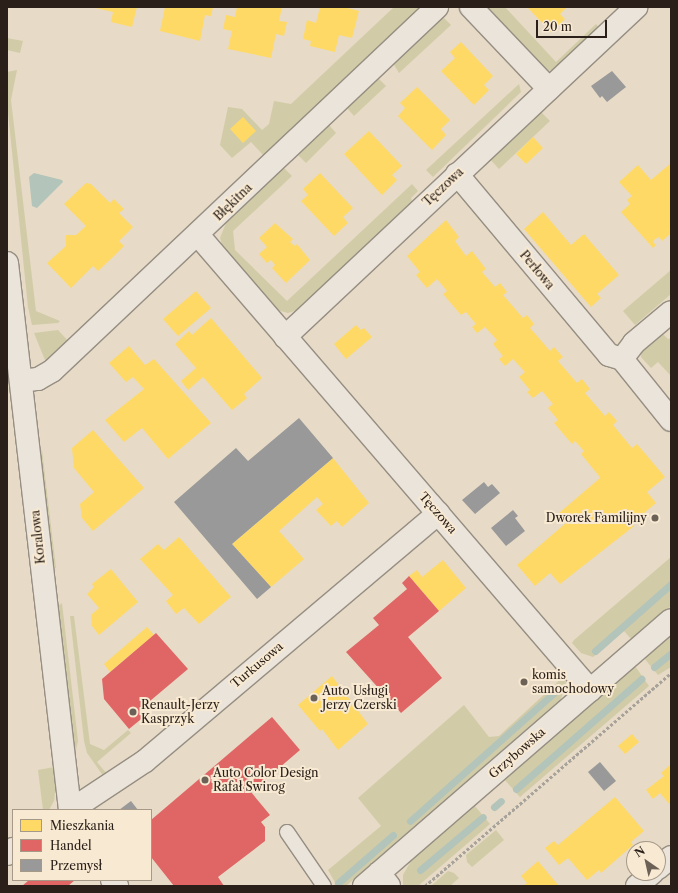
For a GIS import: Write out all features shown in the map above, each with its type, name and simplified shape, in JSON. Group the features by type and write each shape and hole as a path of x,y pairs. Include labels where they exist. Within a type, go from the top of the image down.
{"street":[{"name":"Błękitna","path":"21,381 38,379 52,371 198,235 437,7"},
{"path":"471,7 549,88"},
{"name":"Tęczowa","path":"285,337 636,7"},
{"name":"Perłowa","path":"457,174 609,355 622,359 671,420"},
{"name":"Tęczowa","path":"198,235 590,690"},
{"name":"Koralowa","path":"7,263 71,809"},
{"path":"622,359 634,343 671,312"},
{"name":"Turkusowa","path":"73,809 145,761 438,513"},
{"name":"Grzybowska","path":"377,882 590,690 671,620"}],"lane":[{"path":"287,832 324,886"}],"path":[{"path":"425,886 671,673"}],"shaded area":[{"path":"394,7 418,7 414,15 265,157 251,142 232,158 220,145 228,107 242,109 262,130 269,124 274,101 291,104"},
{"path":"483,7 505,7 556,62 596,24 600,29 554,70 545,71"},
{"path":"442,16 451,25 399,73 393,63"},
{"path":"7,38 23,41 20,53 7,50"},
{"path":"17,70 11,100 36,311 60,321 58,323 32,325 28,307 7,103 7,72"},
{"path":"378,78 386,86 354,116 347,108"},
{"path":"519,84 521,92 433,177 426,170"},
{"path":"539,110 550,121 499,169 489,158"},
{"path":"329,125 336,133 306,163 298,155"},
{"path":"284,168 292,176 233,231 235,250 287,301 412,184 418,191 411,198 413,204 300,309 288,313 277,310 224,250 220,238 226,223"},
{"path":"34,173 62,180 63,182 37,208 32,206 29,177"},
{"path":"671,270 671,294 635,325 623,311"},
{"path":"58,330 70,343 50,359 45,360 34,333"},
{"path":"662,333 668,339 671,338 671,376 658,362 651,368 641,357 641,351"},
{"path":"42,450 56,568 52,567 38,454"},
{"path":"671,557 671,606 632,640 624,631 593,657 581,653 572,643 574,640"},
{"path":"62,603 78,741 76,750 73,752 56,608"},
{"path":"70,616 74,616 90,744 104,750 128,730 131,733 97,762 107,774 104,777 87,753 84,741"},
{"path":"671,635 671,667 658,675 644,658"},
{"path":"555,665 564,676 566,683 560,702 346,886 337,886 328,870 381,826 358,798 464,705 489,737 499,736 562,678 554,667"},
{"path":"635,666 649,686 520,797 504,779"},
{"path":"54,767 56,784 54,801 50,809 43,809 38,770"},
{"path":"474,805 490,824 418,886 403,886 403,875 412,859"},
{"path":"496,830 504,840 472,867 467,862 466,855"},
{"path":"448,871 454,873 459,878 450,886 431,886"}],"building: Mieszkania":[{"path":"91,7 137,7 132,27 111,22 113,12"},
{"path":"165,7 213,7 211,16 205,15 200,41 160,31"},
{"path":"237,7 282,7 279,21 287,22 284,36 276,34 271,58 228,49 232,31 223,29 226,15 235,17"},
{"path":"320,7 344,7 359,11 352,38 339,35 335,52 310,46 311,41 303,39 307,20 316,23"},
{"path":"527,7 567,7 560,14 565,19 551,32"},
{"path":"461,42 493,76 484,85 489,90 474,105 441,71 455,58 450,52"},
{"path":"417,87 450,120 441,129 446,135 432,150 398,116 405,108 400,103"},
{"path":"243,117 256,131 243,143 230,129"},
{"path":"369,131 402,166 392,175 397,180 382,195 344,154"},
{"path":"533,137 543,148 526,164 516,154"},
{"path":"671,163 671,227 669,229 671,233 662,241 659,237 655,239 653,242 656,245 653,248 621,212 630,204 627,200 632,196 619,182 638,165 651,180"},
{"path":"320,173 353,208 343,217 348,223 334,236 301,201 308,195 303,189"},
{"path":"86,183 91,184 110,203 114,199 124,209 119,213 133,227 119,241 124,246 113,257 98,271 93,266 71,288 47,263 66,246 66,235 76,235 86,226 64,204"},
{"path":"543,212 571,245 584,234 619,275 597,294 601,298 591,307 524,229"},
{"path":"446,220 459,237 455,241 466,256 472,251 486,269 482,272 495,287 500,283 507,292 503,295 523,318 527,315 534,324 530,328 550,351 554,347 563,357 558,361 577,383 582,379 590,389 585,393 605,416 609,412 617,421 613,425 632,448 637,444 665,477 647,492 656,503 632,523 634,526 560,584 550,573 535,586 517,565 566,523 558,514 600,478 581,454 584,451 575,441 572,444 554,423 558,420 548,408 553,404 542,391 533,398 527,392 530,390 519,377 525,372 513,359 505,366 499,359 503,356 493,344 497,340 485,327 477,333 472,327 476,324 466,312 461,315 443,294 447,291 437,279 427,288 416,275 420,272 407,256"},
{"path":"275,223 293,239 290,242 295,246 297,244 310,260 286,283 272,268 275,265 271,260 267,263 259,254 267,247 259,238"},
{"path":"196,291 211,308 178,336 163,319"},
{"path":"211,318 262,378 244,394 247,398 232,410 203,377 188,390 181,381 196,368 175,344 189,331 192,335"},
{"path":"356,325 361,330 364,328 372,337 346,359 334,344"},
{"path":"129,346 145,365 154,359 211,423 168,459 142,428 124,442 105,420 144,389 133,377 126,382 109,363"},
{"path":"93,430 144,488 93,531 82,518 80,504 94,492 74,468 72,448"},
{"path":"333,458 369,503 342,527 337,521 331,526 316,510 323,504 317,497 279,531 304,559 271,587 232,544"},
{"path":"179,537 231,597 199,624 184,608 176,614 166,601 173,595 140,559 158,544 164,550"},
{"path":"443,560 466,588 439,611 409,576 417,570 422,577"},
{"path":"111,569 138,602 99,635 92,626 91,615 99,608 87,594 94,587 92,584"},
{"path":"147,627 154,635 110,672 104,664"},
{"path":"332,676 368,724 338,750 322,729 320,731 298,705"},
{"path":"632,734 639,742 625,754 618,746"},
{"path":"671,764 671,806 660,793 653,799 646,790 664,776 661,773"},
{"path":"615,797 644,831 632,841 626,841 626,851 601,873 599,870 587,880 568,858 559,865 545,848 554,841 558,845"},
{"path":"538,861 559,886 523,886 527,883 521,876"}],"building: Handel":[{"path":"409,576 439,611 408,637 442,678 401,713 346,652 379,625 373,618 407,589 402,583"},
{"path":"156,633 188,669 150,701 151,711 129,729 104,699 102,679"},
{"path":"272,717 300,750 251,792 270,815 261,822 265,827 265,841 218,877 224,886 174,886 152,858 152,819"},
{"path":"28,881 74,881 68,886 22,886"}],"building: Przemysł":[{"path":"612,71 626,87 607,102 602,96 600,98 591,86"},
{"path":"299,418 333,458 232,544 271,587 257,599 174,502 236,448 248,461"},
{"path":"484,482 488,487 492,484 500,493 475,514 462,500"},
{"path":"513,510 518,516 515,518 525,531 506,546 491,528"},
{"path":"600,762 616,781 604,791 588,772"},
{"path":"131,801 137,809 120,809"}],"waterway":[{"path":"595,651 671,584"},
{"path":"654,667 671,653"},
{"path":"516,789 641,679"},
{"path":"410,821 556,691"},
{"path":"494,807 501,801"},
{"path":"420,870 483,817"},
{"path":"338,883 393,835"}],"place":[{"name":"Dworek Familijny","path":"655,518"},
{"name":"komis samochodowy","path":"524,682"},
{"name":"Auto Usługi Jerzy Czerski","path":"314,698"},
{"name":"Renault-Jerzy Kasprzyk","path":"133,712"},
{"name":"Auto Color Design Rafał Swirog","path":"205,780"}]}
